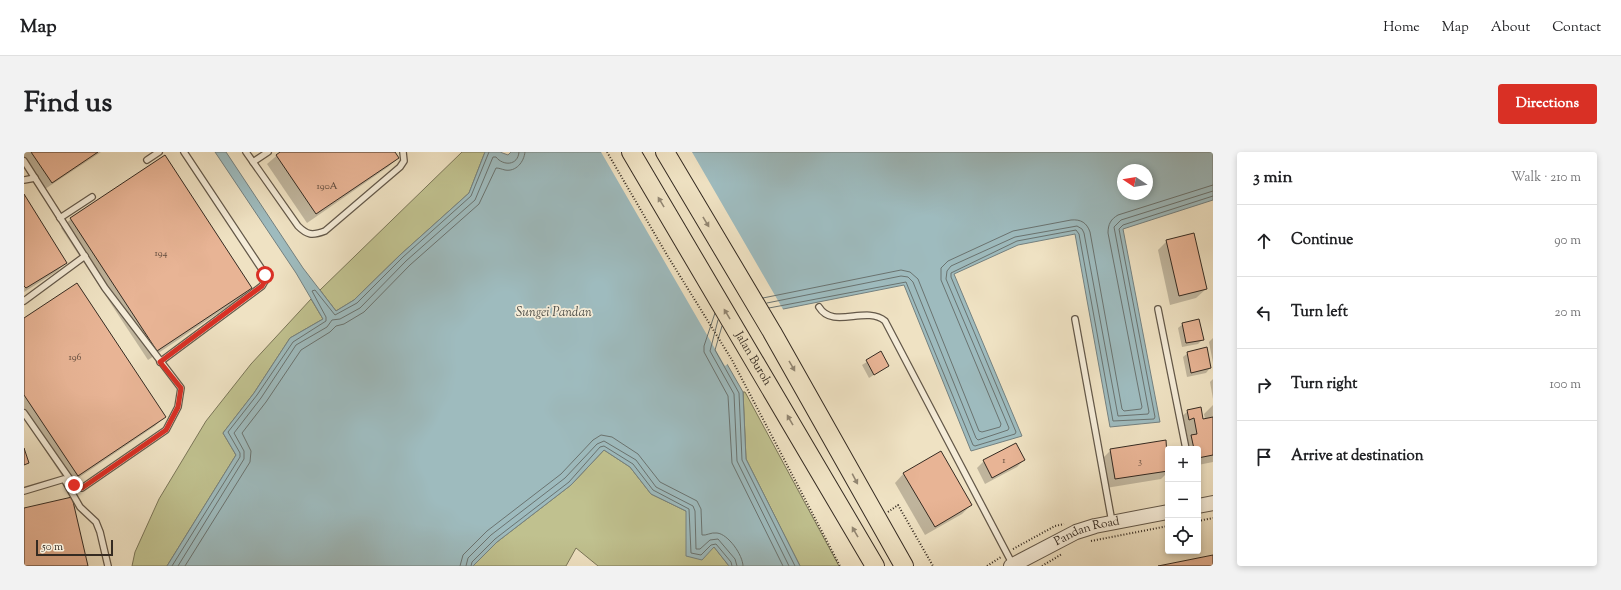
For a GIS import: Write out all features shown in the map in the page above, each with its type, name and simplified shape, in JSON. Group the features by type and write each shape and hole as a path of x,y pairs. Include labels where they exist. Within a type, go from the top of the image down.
{"highway":[{"name":"Jalan Buroh","path":"631,152 875,566"},
{"path":"665,152 772,332 837,445 877,520 903,563"}],"street":[{"path":"1201,505 1213,503"},
{"name":"Pandan Road","path":"1012,565 1076,532 1165,513"}],"lane":[{"path":"146,160 159,152"},
{"path":"160,362 262,286 265,281 263,271 184,152"},
{"path":"246,152 298,226 305,233 311,235 324,231 400,167 404,161 403,152"},
{"path":"253,162 268,152"},
{"path":"24,161 105,288 181,388 178,407 166,430 82,488 74,485 24,413"},
{"path":"24,180 35,178"},
{"path":"60,218 92,197"},
{"path":"24,301 85,256"},
{"path":"819,307 823,312 832,317 875,315 884,321 1012,565"},
{"path":"1158,309 1185,446"},
{"path":"1075,319 1112,523"},
{"path":"24,491 64,479 80,507 96,522 100,532 108,566"}],"path":[{"path":"607,152 667,255 732,360 840,566"},
{"path":"877,520 898,505 933,566"},
{"path":"1201,520 1213,518"},
{"path":"1088,542 1165,527"},
{"path":"1042,566 1068,550"}],"green space":[{"path":"462,152 485,152 469,193 400,255 354,300 336,311 320,290"},
{"path":"311,299 323,319 290,338 254,393 223,433 236,455 167,566 132,566 135,552 159,499 206,421 251,364"},
{"path":"743,392 745,392 839,566 800,566 746,459"},
{"path":"604,450 630,467 651,494 686,511 729,566 598,566 576,548 566,566 473,566 497,542 571,485"}],"water":[{"name":"Sungei Pandan","path":"215,152 226,152 303,268 336,311 354,300 400,255 469,193 485,152 500,152 508,155 511,152 1213,152 1213,200 1123,229 1160,422 1110,427 1075,234 1018,245 954,274 1022,436 971,451 904,285 728,320 719,350 743,392 746,459 800,566 729,566 714,547 702,560 686,556 686,511 651,494 630,467 604,450 571,485 497,542 473,566 167,566 236,455 223,433 254,393 290,338 323,319 296,273"}],"pier":[{"path":"601,152 692,152 784,311 729,322 721,349 729,363 725,366"}],"building":[{"path":"31,152 98,152 52,183"},
{"path":"280,152 395,152 399,158 316,214 276,155"},
{"path":"165,155 252,288 157,351 70,218"},
{"path":"24,194 67,263 26,288 24,286"},
{"path":"1194,233 1207,289 1179,296 1166,240"},
{"path":"77,283 166,417 78,476 24,395 24,318"},
{"path":"1199,319 1204,340 1186,343 1182,323"},
{"path":"1207,347 1211,368 1191,373 1187,352"},
{"path":"881,351 889,366 874,375 866,360"},
{"path":"1201,407 1203,419 1213,417 1213,455 1201,457 1201,446 1193,446 1191,435 1197,434 1194,418 1189,420 1187,410"},
{"path":"1166,440 1165,471 1115,479 1110,449"},
{"path":"1016,443 1025,460 992,478 983,460"},
{"path":"24,448 29,463 24,465"},
{"path":"941,451 972,505 935,527 903,473"},
{"path":"72,497 88,566 24,566 24,508"},
{"path":"1213,555 1213,566 1158,566"}],"route":[{"path":"74,485 82,488 166,430 178,407 181,388 160,362 262,286 265,281 265,275"}]}
